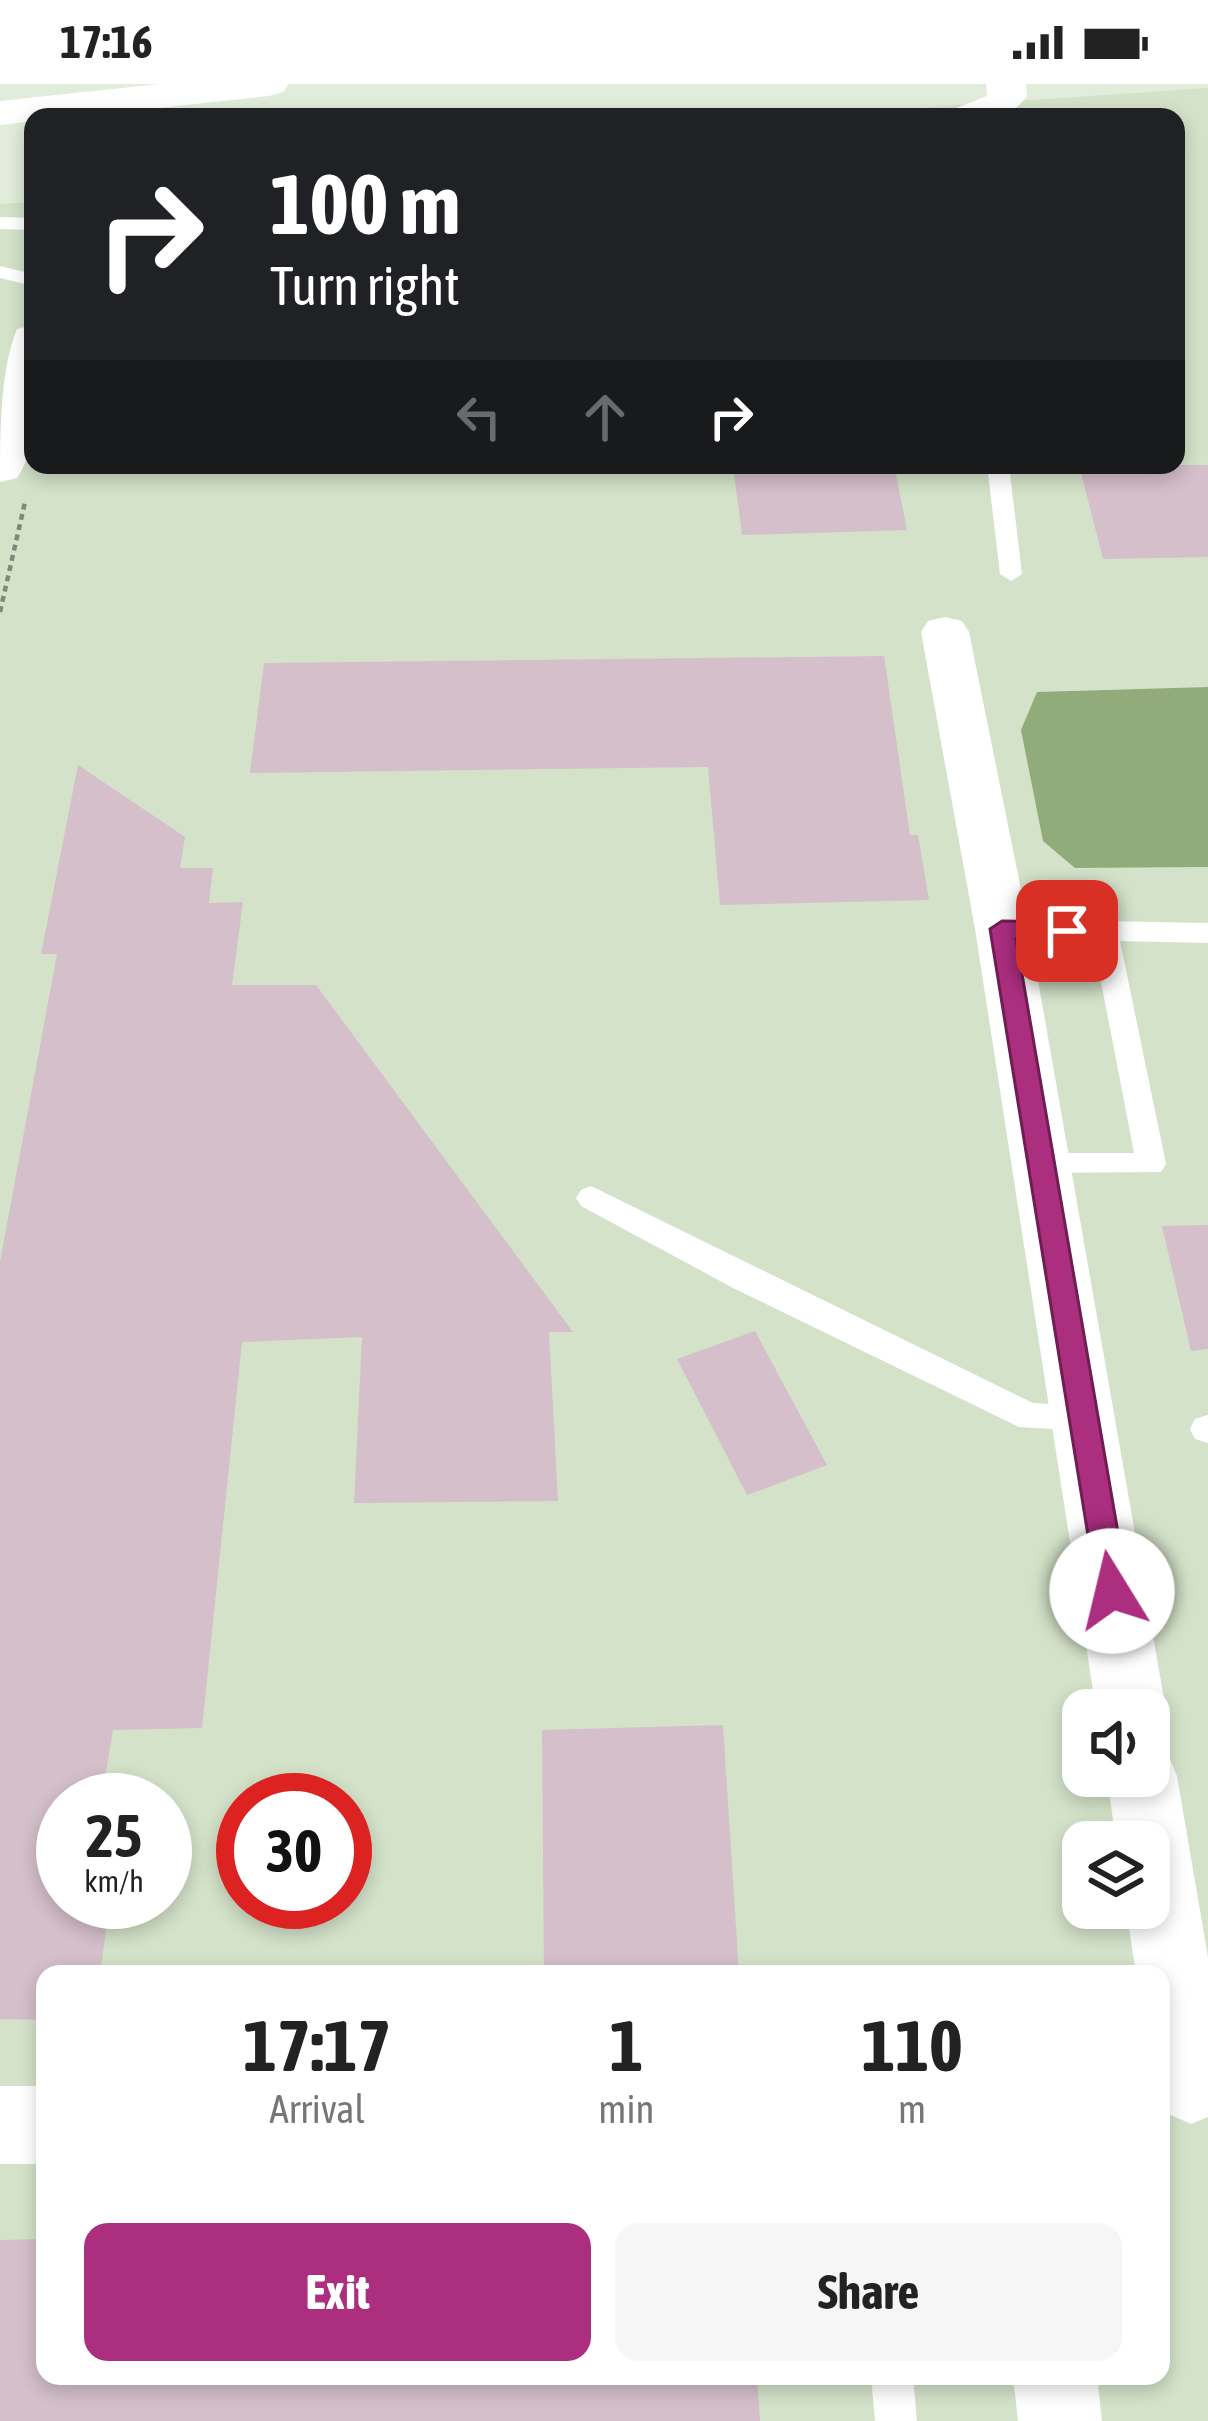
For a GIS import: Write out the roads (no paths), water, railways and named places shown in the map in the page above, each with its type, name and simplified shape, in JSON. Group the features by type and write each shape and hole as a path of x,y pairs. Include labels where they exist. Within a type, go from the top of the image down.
{"main road":[{"path":"38,108 269,84"},
{"path":"15,476 24,408"}],"street":[{"path":"945,632 1002,929 1128,1689"},
{"path":"1145,1797 1170,1965"},
{"path":"1170,1968 1187,2085"},
{"path":"0,2125 36,2125"},
{"path":"1055,2385 1060,2421"}],"lane":[{"path":"999,474 1011,574"},
{"path":"1002,929 1208,933"},
{"path":"1042,1166 1151,1164 1105,932"},
{"path":"590,1198 746,1280 1030,1417 1086,1417"},
{"path":"893,2385 896,2421"}]}
